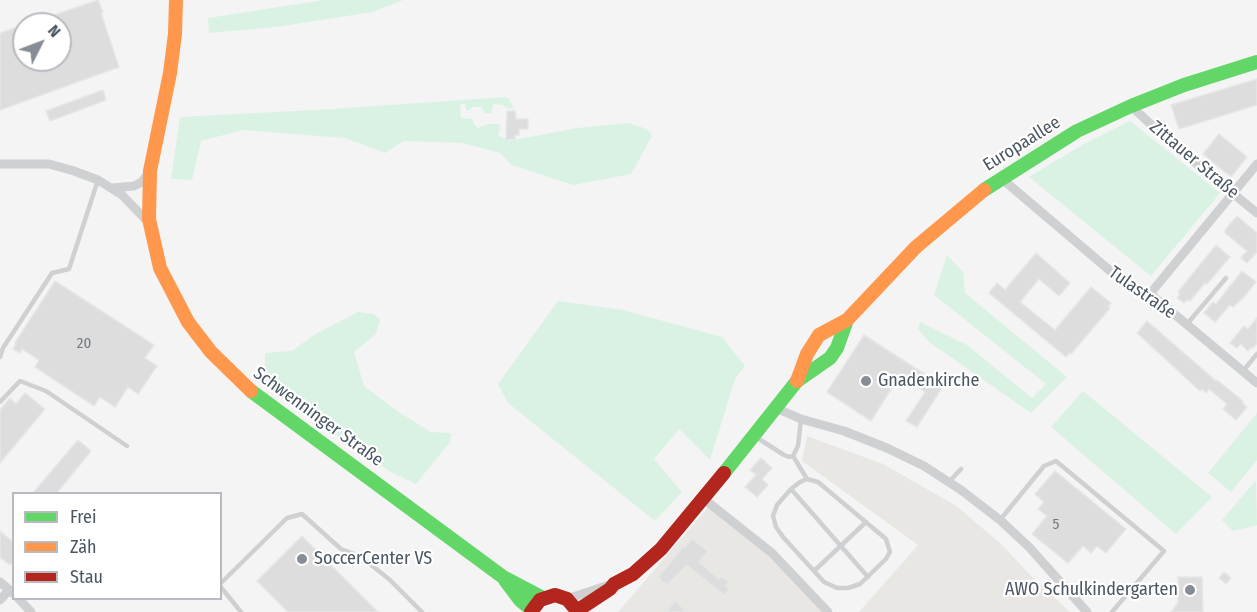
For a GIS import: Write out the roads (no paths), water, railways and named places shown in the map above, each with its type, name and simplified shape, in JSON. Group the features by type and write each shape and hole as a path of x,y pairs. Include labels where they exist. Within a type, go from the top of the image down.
{"street":[{"name":"Schwenninger Straße","path":"176,0 170,73 150,171 150,225 160,268 188,322 211,352 238,380 266,403 503,577 543,598"},
{"name":"Europaallee","path":"797,381 807,354 819,335 847,320 885,278 935,230 1001,178 1077,131 1131,106 1184,85 1257,62"},
{"name":"Zittauer Straße","path":"1131,106 1170,142 1257,213"},
{"path":"0,164 49,164 98,180 130,201 150,225"},
{"path":"1149,295 1257,164"},
{"path":"112,188 134,186 142,182 150,171"},
{"name":"Tulastraße","path":"1001,178 1128,286 1149,295 1257,383"},
{"name":"Europaallee","path":"616,583 633,574 648,562 687,520 797,381 830,358 837,348 847,320"},
{"path":"776,408 801,419 844,431 887,448 924,466 949,482 1000,520 1029,547 1087,612"},
{"path":"704,498 772,553 828,612"},
{"name":"Schwenninger Straße","path":"503,577 531,611"},
{"path":"0,582 11,592 0,600"},
{"path":"567,599 616,583"},
{"path":"531,611 543,598 555,595 567,599 578,611 616,583"},
{"path":"20,600 31,612"}],"lane":[{"path":"0,357 3,348 52,273 69,269 98,180"},
{"path":"1187,324 1226,278"},
{"path":"1243,371 1257,354"},
{"path":"0,402 20,381 46,391 127,446"},
{"path":"793,456 798,446 801,419"},
{"path":"754,435 784,455 793,456"},
{"path":"793,456 807,479"},
{"path":"1000,520 1044,466 1056,461 1164,550 1112,612"},
{"path":"949,482 961,469"},
{"path":"807,479 818,482 886,539 890,552 886,559 860,584 848,588 837,588 824,582 783,537 773,516 777,505 790,489 807,479"},
{"path":"790,489 868,577"},
{"path":"222,583 287,518 302,514 341,549 360,556 390,580 422,612"},
{"path":"814,571 866,522"},
{"path":"222,588 241,612"}],"place":[{"name":"Gnadenkirche","path":"866,381"},
{"name":"SoccerCenter VS","path":"302,559"},
{"name":"AWO Schulkindergarten","path":"1190,590"}]}
